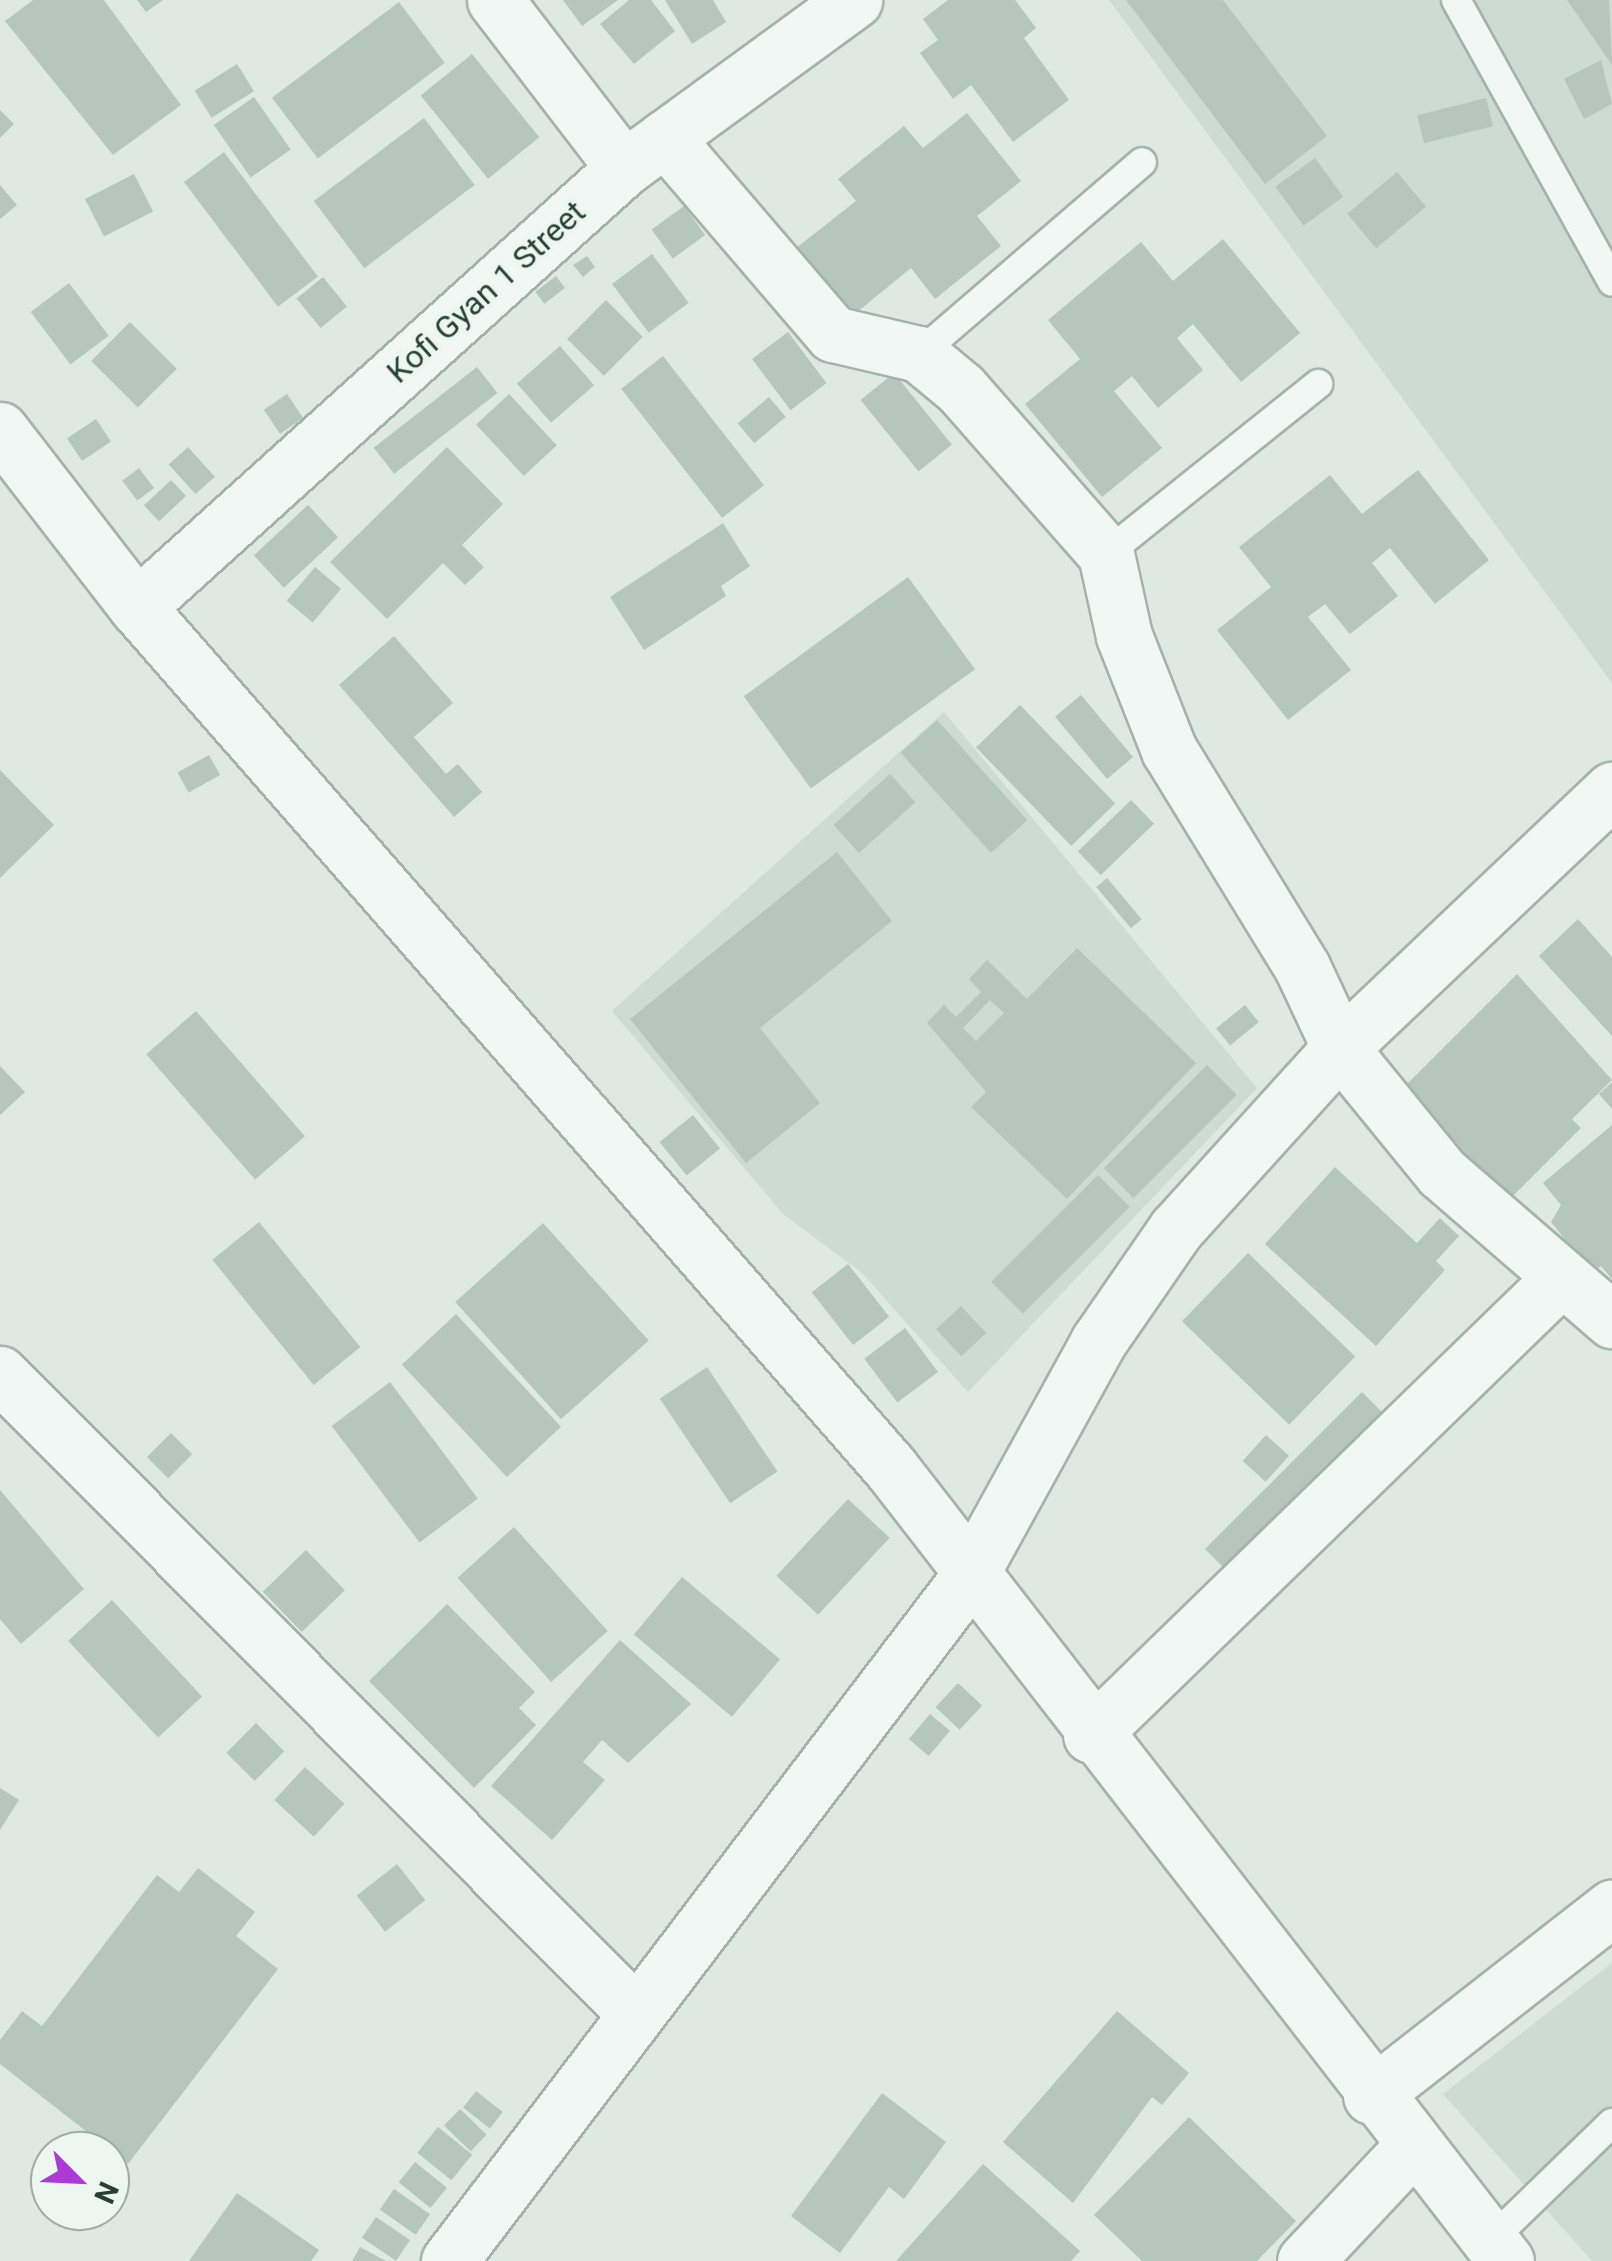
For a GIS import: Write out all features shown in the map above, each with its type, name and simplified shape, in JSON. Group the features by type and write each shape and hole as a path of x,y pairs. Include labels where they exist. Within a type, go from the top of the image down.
{"street":[{"path":"495,0 644,153 833,334 919,354 961,389 1106,554 1124,636 1169,750 1302,967 1340,1048 1442,1173 1559,1280 1612,1320"},
{"name":"Kofi Gyan 1 Street","path":"137,606 644,153 854,0"},
{"path":"0,430 137,606 890,1468 1091,1736 1411,2148 1498,2251"},
{"path":"449,2261 968,1577 1098,1342 1176,1230 1340,1048 1612,790"},
{"path":"1091,1736 1559,1280"},
{"path":"0,1374 636,2014"},
{"path":"1371,2096 1612,1908"},
{"path":"1305,2261 1411,2148"}],"lane":[{"path":"1456,0 1612,282"},
{"path":"919,354 1142,162"},
{"path":"1106,554 1318,384"},
{"path":"1498,2251 1612,2123"}],"shaded area":[{"path":"1109,0 1612,0 1612,683"},
{"path":"944,712 1257,1088 968,1392 861,1272 783,1214 612,1011"},
{"path":"1612,1963 1612,2261 1592,2261 1443,2094"}],"building":[{"path":"33,0 104,0 181,105 113,155 5,21"},
{"path":"137,0 163,0 146,12"},
{"path":"563,0 618,0 582,26"},
{"path":"629,0 651,0 675,31 634,64 600,24"},
{"path":"665,0 713,0 726,22 692,44"},
{"path":"948,0 1015,0 1036,28 1024,38 1069,100 1013,142 971,85 953,99 920,53 938,40 923,19"},
{"path":"1126,0 1223,0 1327,136 1265,184"},
{"path":"1567,0 1609,0 1612,65"},
{"path":"399,2 445,63 318,158 272,98"},
{"path":"472,54 539,137 488,179 421,96"},
{"path":"1601,60 1612,104 1584,119 1564,79"},
{"path":"237,64 254,91 212,118 195,90"},
{"path":"254,97 291,149 251,178 214,125"},
{"path":"1486,98 1493,126 1424,143 1417,115"},
{"path":"0,110 14,124 0,138"},
{"path":"967,113 1021,181 977,216 1001,246 935,299 911,268 846,321 791,252 856,201 838,179 904,126 923,148"},
{"path":"424,118 475,185 364,268 314,201"},
{"path":"224,152 318,277 278,307 184,182"},
{"path":"1315,158 1343,197 1304,226 1275,187"},
{"path":"1397,172 1426,206 1376,248 1347,214"},
{"path":"134,174 153,211 104,236 85,199"},
{"path":"0,185 17,205 0,219"},
{"path":"684,206 705,235 673,259 652,230"},
{"path":"1223,239 1300,333 1241,382 1193,324 1177,338 1203,370 1158,408 1132,376 1114,391 1162,448 1102,497 1025,404 1080,359 1048,320 1141,242 1173,281"},
{"path":"652,254 689,303 649,333 612,284"},
{"path":"587,256 595,267 583,277 573,265"},
{"path":"556,276 565,288 544,304 535,292"},
{"path":"323,277 347,307 320,328 297,298"},
{"path":"69,283 109,336 70,365 31,312"},
{"path":"606,300 643,337 604,376 567,339"},
{"path":"130,322 177,369 138,408 91,361"},
{"path":"788,332 827,383 791,410 752,359"},
{"path":"560,346 594,385 551,423 517,383"},
{"path":"663,356 764,485 722,518 621,389"},
{"path":"477,367 497,393 394,474 374,448"},
{"path":"894,373 952,444 918,472 861,400"},
{"path":"287,394 303,418 280,434 264,410"},
{"path":"509,394 557,445 524,476 476,425"},
{"path":"769,397 786,417 754,443 738,423"},
{"path":"96,419 111,441 82,461 67,439"},
{"path":"188,447 215,477 195,494 169,464"},
{"path":"447,447 503,504 462,545 484,567 465,585 443,563 387,619 330,562"},
{"path":"139,468 154,488 137,501 122,481"},
{"path":"1418,470 1489,560 1435,604 1390,548 1372,563 1398,596 1350,634 1325,604 1308,617 1351,670 1288,720 1217,630 1271,587 1239,547 1330,475 1362,514"},
{"path":"171,480 186,496 159,521 144,505"},
{"path":"308,505 338,537 284,588 254,555"},
{"path":"723,523 750,566 721,586 726,596 644,650 610,597"},
{"path":"315,567 341,589 313,623 287,601"},
{"path":"908,577 975,669 811,789 744,696"},
{"path":"394,636 453,703 414,737 446,774 458,764 482,792 454,817 339,685"},
{"path":"1081,695 1133,757 1107,779 1055,717"},
{"path":"1020,705 1115,804 1071,846 976,747"},
{"path":"937,720 1027,820 991,853 901,753"},
{"path":"209,755 220,775 189,793 178,772"},
{"path":"0,770 54,825 0,878"},
{"path":"890,774 915,802 859,853 834,825"},
{"path":"1131,800 1154,824 1101,875 1078,851"},
{"path":"837,852 892,921 760,1028 820,1103 746,1163 630,1019"},
{"path":"1107,878 1142,919 1131,928 1096,887"},
{"path":"1578,919 1612,957 1612,1036 1539,956"},
{"path":"1077,948 1196,1063 1067,1199 971,1107 986,1092 927,1023 944,1005 956,1017 981,992 969,979 987,960 1027,999","holes":["990,1000 1004,1013 976,1041 963,1028"]},
{"path":"1517,974 1612,1080 1572,1119 1581,1128 1506,1203 1398,1093"},
{"path":"1245,1005 1259,1022 1230,1045 1216,1028"},
{"path":"196,1011 305,1136 255,1180 146,1054"},
{"path":"1207,1065 1237,1095 1133,1198 1104,1168"},
{"path":"0,1066 25,1092 0,1115"},
{"path":"1612,1082 1612,1109 1599,1094"},
{"path":"693,1115 720,1148 687,1175 660,1142"},
{"path":"1612,1125 1612,1279 1601,1266 1592,1273 1551,1222 1561,1205 1543,1183"},
{"path":"1335,1167 1417,1243 1440,1218 1459,1236 1436,1261 1445,1270 1376,1346 1265,1244"},
{"path":"1098,1175 1130,1207 1023,1314 991,1282"},
{"path":"259,1222 360,1347 314,1385 212,1260"},
{"path":"543,1223 649,1340 561,1419 455,1302"},
{"path":"1248,1253 1355,1357 1289,1425 1182,1321"},
{"path":"848,1264 889,1317 853,1345 812,1292"},
{"path":"961,1306 986,1333 961,1356 936,1329"},
{"path":"456,1314 561,1427 507,1477 402,1364"},
{"path":"905,1328 938,1372 897,1403 864,1359"},
{"path":"707,1367 777,1471 730,1503 660,1399"},
{"path":"390,1382 478,1499 420,1543 332,1426"},
{"path":"1362,1392 1391,1421 1234,1578 1205,1549"},
{"path":"171,1433 192,1454 168,1478 147,1457"},
{"path":"1266,1435 1289,1456 1266,1482 1243,1461"},
{"path":"0,1490 84,1589 21,1644 0,1619"},
{"path":"848,1499 890,1538 818,1615 776,1576"},
{"path":"514,1527 608,1631 551,1682 458,1578"},
{"path":"306,1550 345,1590 302,1632 263,1592"},
{"path":"682,1577 780,1659 732,1717 634,1634"},
{"path":"112,1600 202,1697 158,1737 68,1641"},
{"path":"447,1604 535,1692 519,1708 536,1725 474,1788 369,1681"},
{"path":"620,1640 691,1704 628,1763 602,1740 583,1762 605,1780 552,1840 491,1786"},
{"path":"958,1683 982,1706 960,1730 935,1707"},
{"path":"930,1714 950,1731 929,1756 909,1739"},
{"path":"256,1723 284,1751 255,1781 226,1753"},
{"path":"305,1767 344,1804 314,1837 274,1800"},
{"path":"0,1788 19,1800 0,1830"},
{"path":"397,1864 425,1900 385,1932 357,1895"},
{"path":"198,1868 255,1912 236,1936 278,1969 130,2161 130,2131 86,2131 0,2064 0,2040 22,2011 42,2026 157,1875 179,1892"},
{"path":"1117,2011 1189,2073 1162,2105 1152,2097 1073,2203 1003,2142"},
{"path":"476,2091 503,2112 490,2128 463,2108"},
{"path":"882,2093 946,2142 904,2199 889,2187 840,2253 791,2216"},
{"path":"460,2109 487,2135 471,2151 444,2126"},
{"path":"1189,2117 1296,2221 1257,2261 1142,2261 1094,2215"},
{"path":"438,2127 472,2155 451,2180 417,2153"},
{"path":"415,2162 447,2188 431,2208 399,2182"},
{"path":"983,2164 1080,2251 1071,2261 896,2261"},
{"path":"394,2189 430,2214 416,2235 380,2209"},
{"path":"237,2193 319,2250 311,2261 189,2261"},
{"path":"376,2217 410,2240 396,2261 362,2238"},
{"path":"360,2247 386,2261 352,2261"}]}
